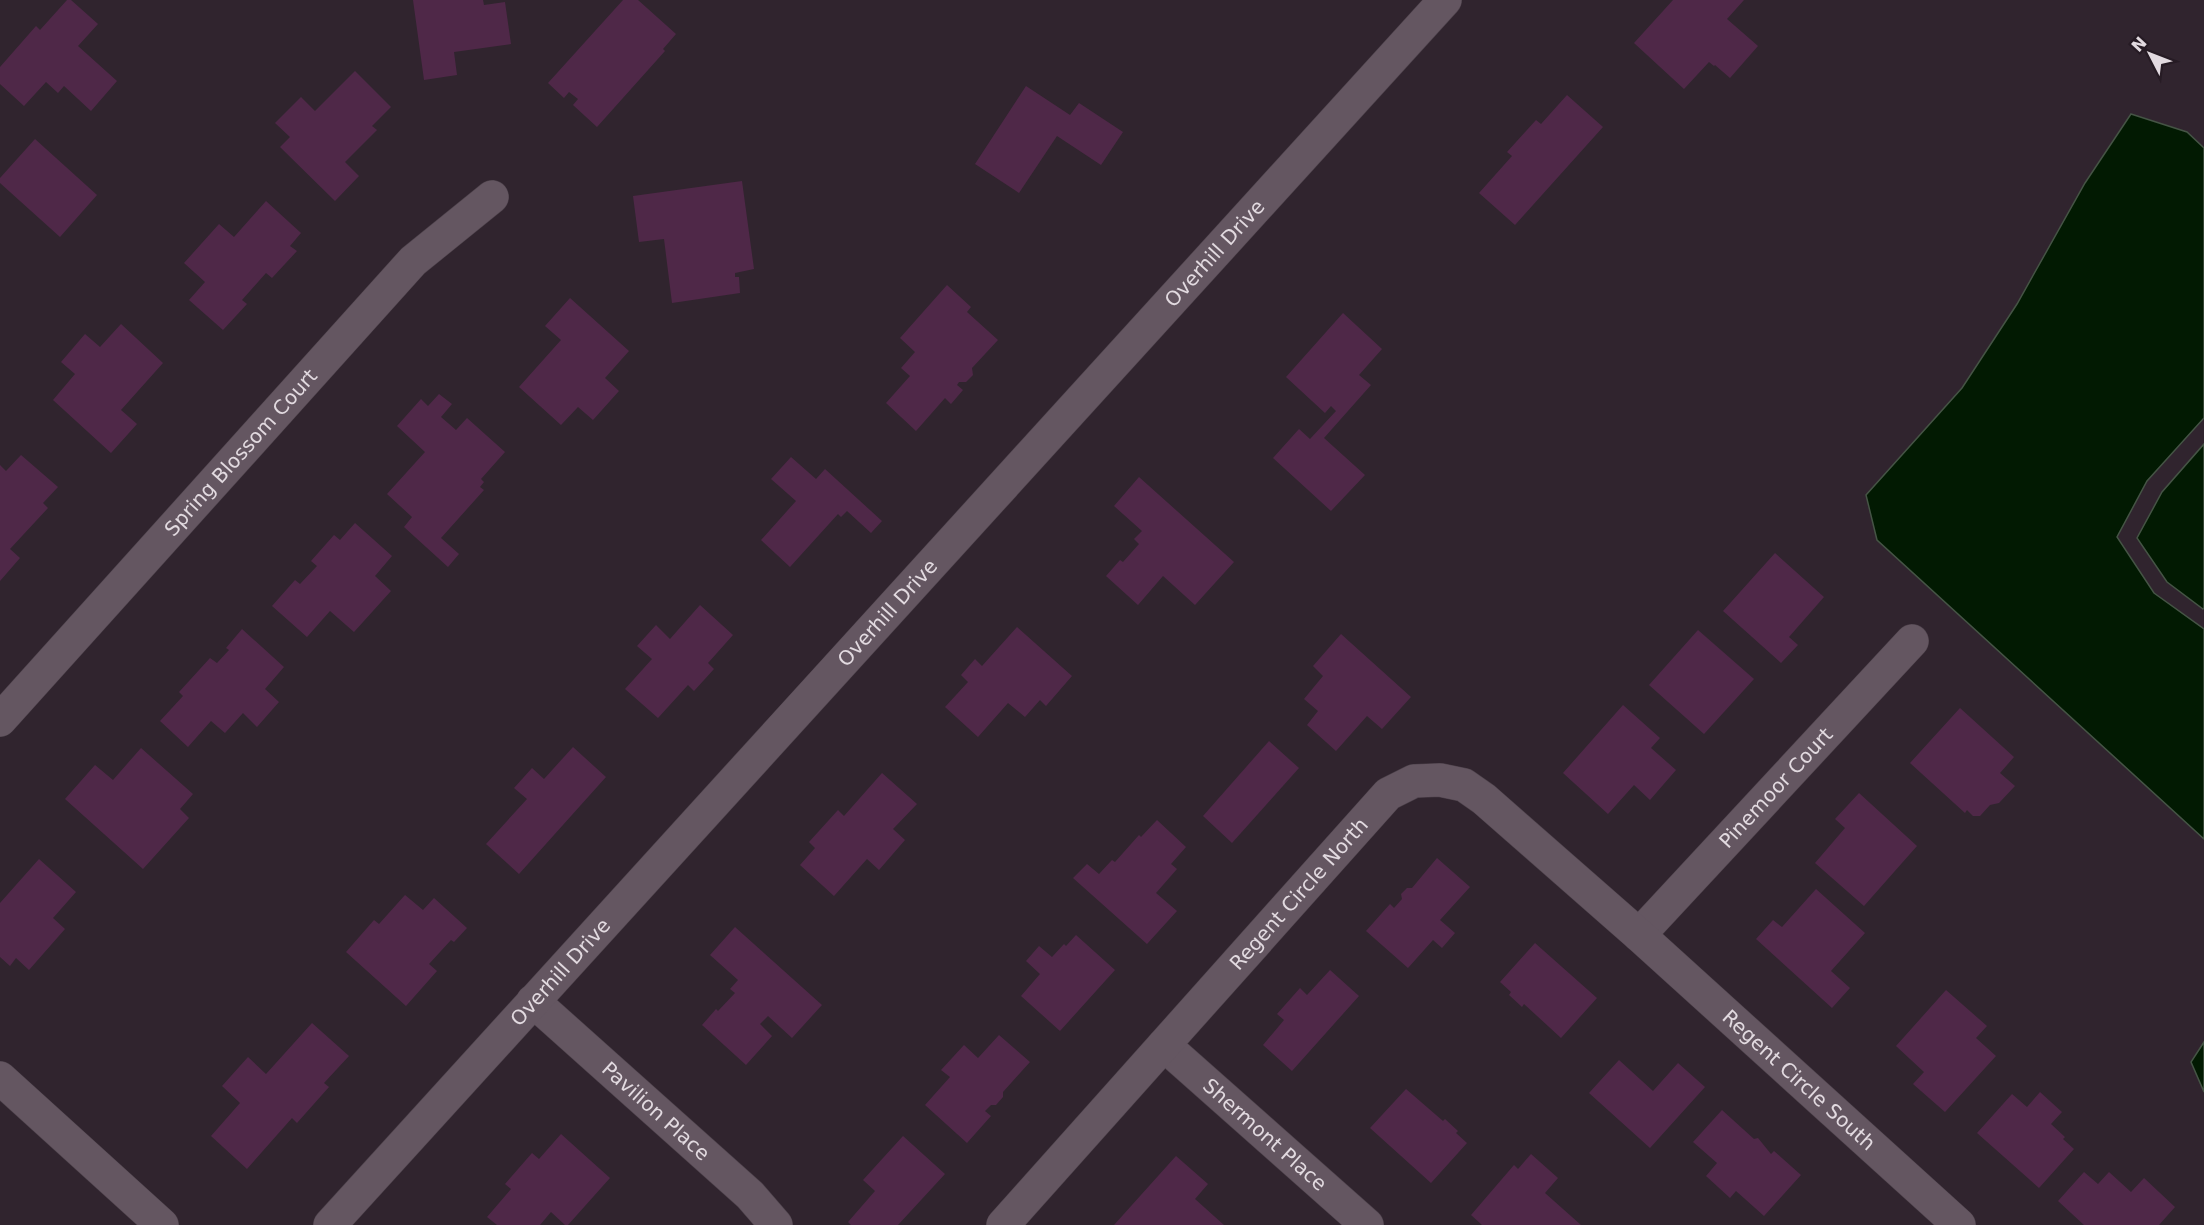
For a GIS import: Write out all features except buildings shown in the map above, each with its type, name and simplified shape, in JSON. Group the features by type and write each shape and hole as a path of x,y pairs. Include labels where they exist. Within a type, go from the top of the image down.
{"street":[{"name":"Overhill Drive","path":"330,1225 1445,0"},
{"name":"Spring Blossom Court","path":"0,720 413,261 492,196"},
{"name":"Pinemoor Court","path":"1640,935 1912,640"},
{"name":"Regent Circle North","path":"1003,1225 1388,794 1414,781 1440,780 1464,785 1484,799 1640,935"},
{"name":"Regent Circle South","path":"1640,935 1959,1225"},
{"name":"Pavilion Place","path":"533,1001 750,1195 776,1225"},
{"name":"Shermont Place","path":"1164,1045 1366,1225"},
{"path":"0,1078 162,1225"}],"shaded area":[{"path":"2131,114 2187,132 2204,148 2204,418 2147,481 2117,537 2154,593 2204,629 2204,839 1877,540 1866,495 1962,388 2017,304 2085,183"},
{"path":"2204,444 2203,609 2167,582 2137,538 2162,492"},
{"path":"2204,1042 2204,1092 2191,1062"}]}
